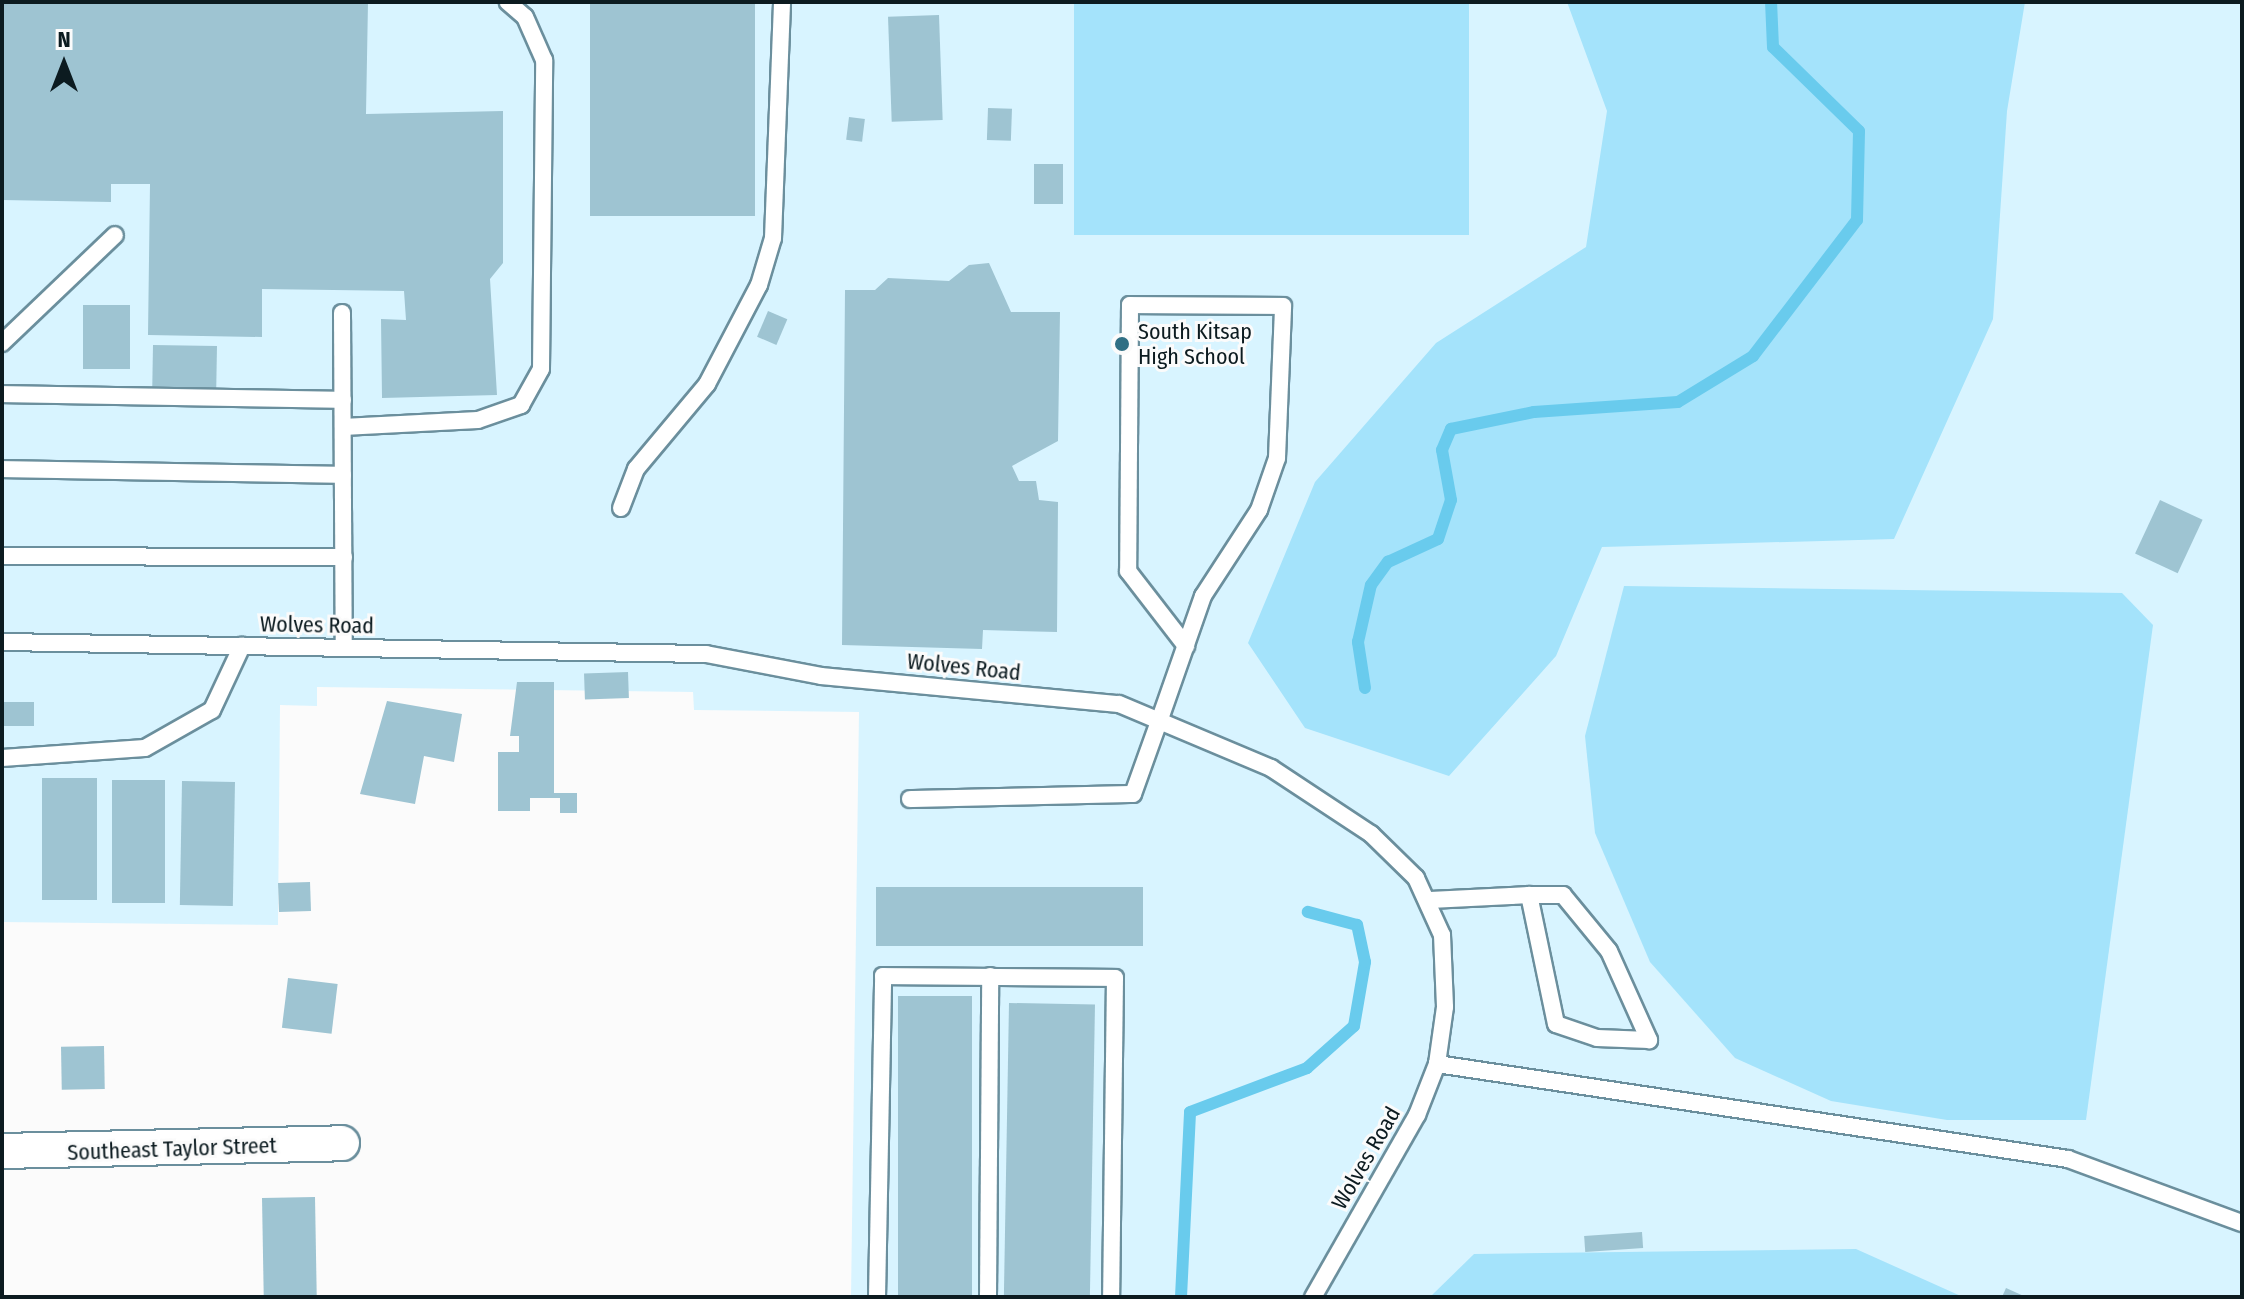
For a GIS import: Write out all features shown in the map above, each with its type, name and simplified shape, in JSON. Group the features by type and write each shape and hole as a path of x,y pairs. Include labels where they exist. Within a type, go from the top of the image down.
{"street":[{"name":"Southeast Taylor Street","path":"2,1151 342,1143"}],"lane":[{"path":"343,427 478,420 521,405 541,369 544,60 525,17 508,2"},
{"path":"621,508 636,469 707,384 759,285 773,238 782,2"},
{"path":"2,343 115,235"},
{"path":"910,799 1133,794 1186,646 1203,596 1259,510 1277,458 1283,306 1130,305 1128,571 1186,646"},
{"path":"342,313 344,647"},
{"path":"2,394 343,400"},
{"path":"2,469 343,475"},
{"path":"2,556 344,557"},
{"name":"Wolves Road","path":"2,642 706,654 821,676 1119,704 1161,716 1271,768 1371,834 1430,900 1442,935 1445,993 1437,1064 1417,1115 1313,1297"},
{"path":"2,758 145,748 212,710 242,646"},
{"path":"1430,900 1529,895 1563,895 1609,951 1649,1040 1597,1038 1556,1024 1529,895"},
{"path":"877,1297 883,976 1115,978 1111,1297"},
{"path":"988,1297 990,976"},
{"path":"1437,1064 2068,1159 2242,1223"}],"shaded area":[{"name":"South Kitsap High School","path":"2,2 2242,2 2242,1297 851,1297 859,712 694,710 693,692 317,687 317,706 280,705 278,925 2,922"},
{"path":"1074,2 1469,2 1469,235 1074,235"},
{"path":"1567,2 2025,2 2007,111 1993,319 1894,539 1602,547 1556,656 1449,776 1305,728 1248,643 1315,482 1436,343 1586,247 1607,111"},
{"path":"1624,586 2122,593 2153,625 2086,1120 1947,1120 1831,1101 1735,1058 1650,962 1595,833 1585,736"},
{"path":"1856,1249 1963,1297 1430,1297 1474,1254"}],"building":[{"path":"2,2 368,2 366,114 503,111 503,263 490,279 497,395 382,398 381,319 406,320 404,291 262,289 262,337 148,335 150,184 111,184 111,202 2,200"},
{"path":"590,2 755,2 755,216 590,216"},
{"path":"939,15 943,120 892,122 888,17"},
{"path":"988,108 1012,109 1011,141 987,140"},
{"path":"849,117 865,119 862,142 846,140"},
{"path":"1034,164 1063,164 1063,204 1034,204"},
{"path":"989,263 1011,312 1060,312 1058,441 1012,466 1019,481 1036,481 1039,500 1058,502 1057,632 983,630 982,649 842,645 845,290 875,290 888,278 949,281 969,265"},
{"path":"83,305 130,305 130,369 83,369"},
{"path":"768,311 787,319 776,345 757,337"},
{"path":"153,345 217,346 216,391 152,390"},
{"path":"2160,500 2203,520 2178,573 2135,553"},
{"path":"628,672 629,698 585,700 584,674"},
{"path":"517,682 554,682 554,793 577,793 577,813 560,813 560,798 530,798 530,811 498,811 498,752 519,752 519,736 510,736"},
{"path":"387,701 462,714 454,762 424,756 415,804 360,794"},
{"path":"2,702 34,702 34,726 2,726"},
{"path":"42,778 97,778 97,900 42,900"},
{"path":"112,780 165,780 165,903 112,903"},
{"path":"182,781 235,782 233,906 180,905"},
{"path":"310,882 311,911 279,912 278,883"},
{"path":"876,887 1143,887 1143,946 876,946"},
{"path":"288,978 338,984 332,1034 282,1028"},
{"path":"898,996 972,996 972,1297 898,1297"},
{"path":"1009,1003 1095,1005 1090,1297 1004,1297"},
{"path":"104,1046 105,1089 62,1090 61,1047"},
{"path":"315,1197 317,1297 264,1297 262,1198"},
{"path":"1642,1232 1643,1248 1585,1252 1584,1236"},
{"path":"2006,1288 2026,1297 2002,1297"}],"waterway":[{"path":"1365,688 1358,642 1371,585 1388,562 1438,539 1451,500 1442,450 1451,429 1534,412 1678,402 1753,356 1857,220 1859,131 1773,47 1771,2"},
{"path":"1181,1297 1190,1112 1307,1068 1354,1026 1365,962 1357,925 1308,912"}],"place":[{"name":"South Kitsap High School","path":"1122,344"}]}
